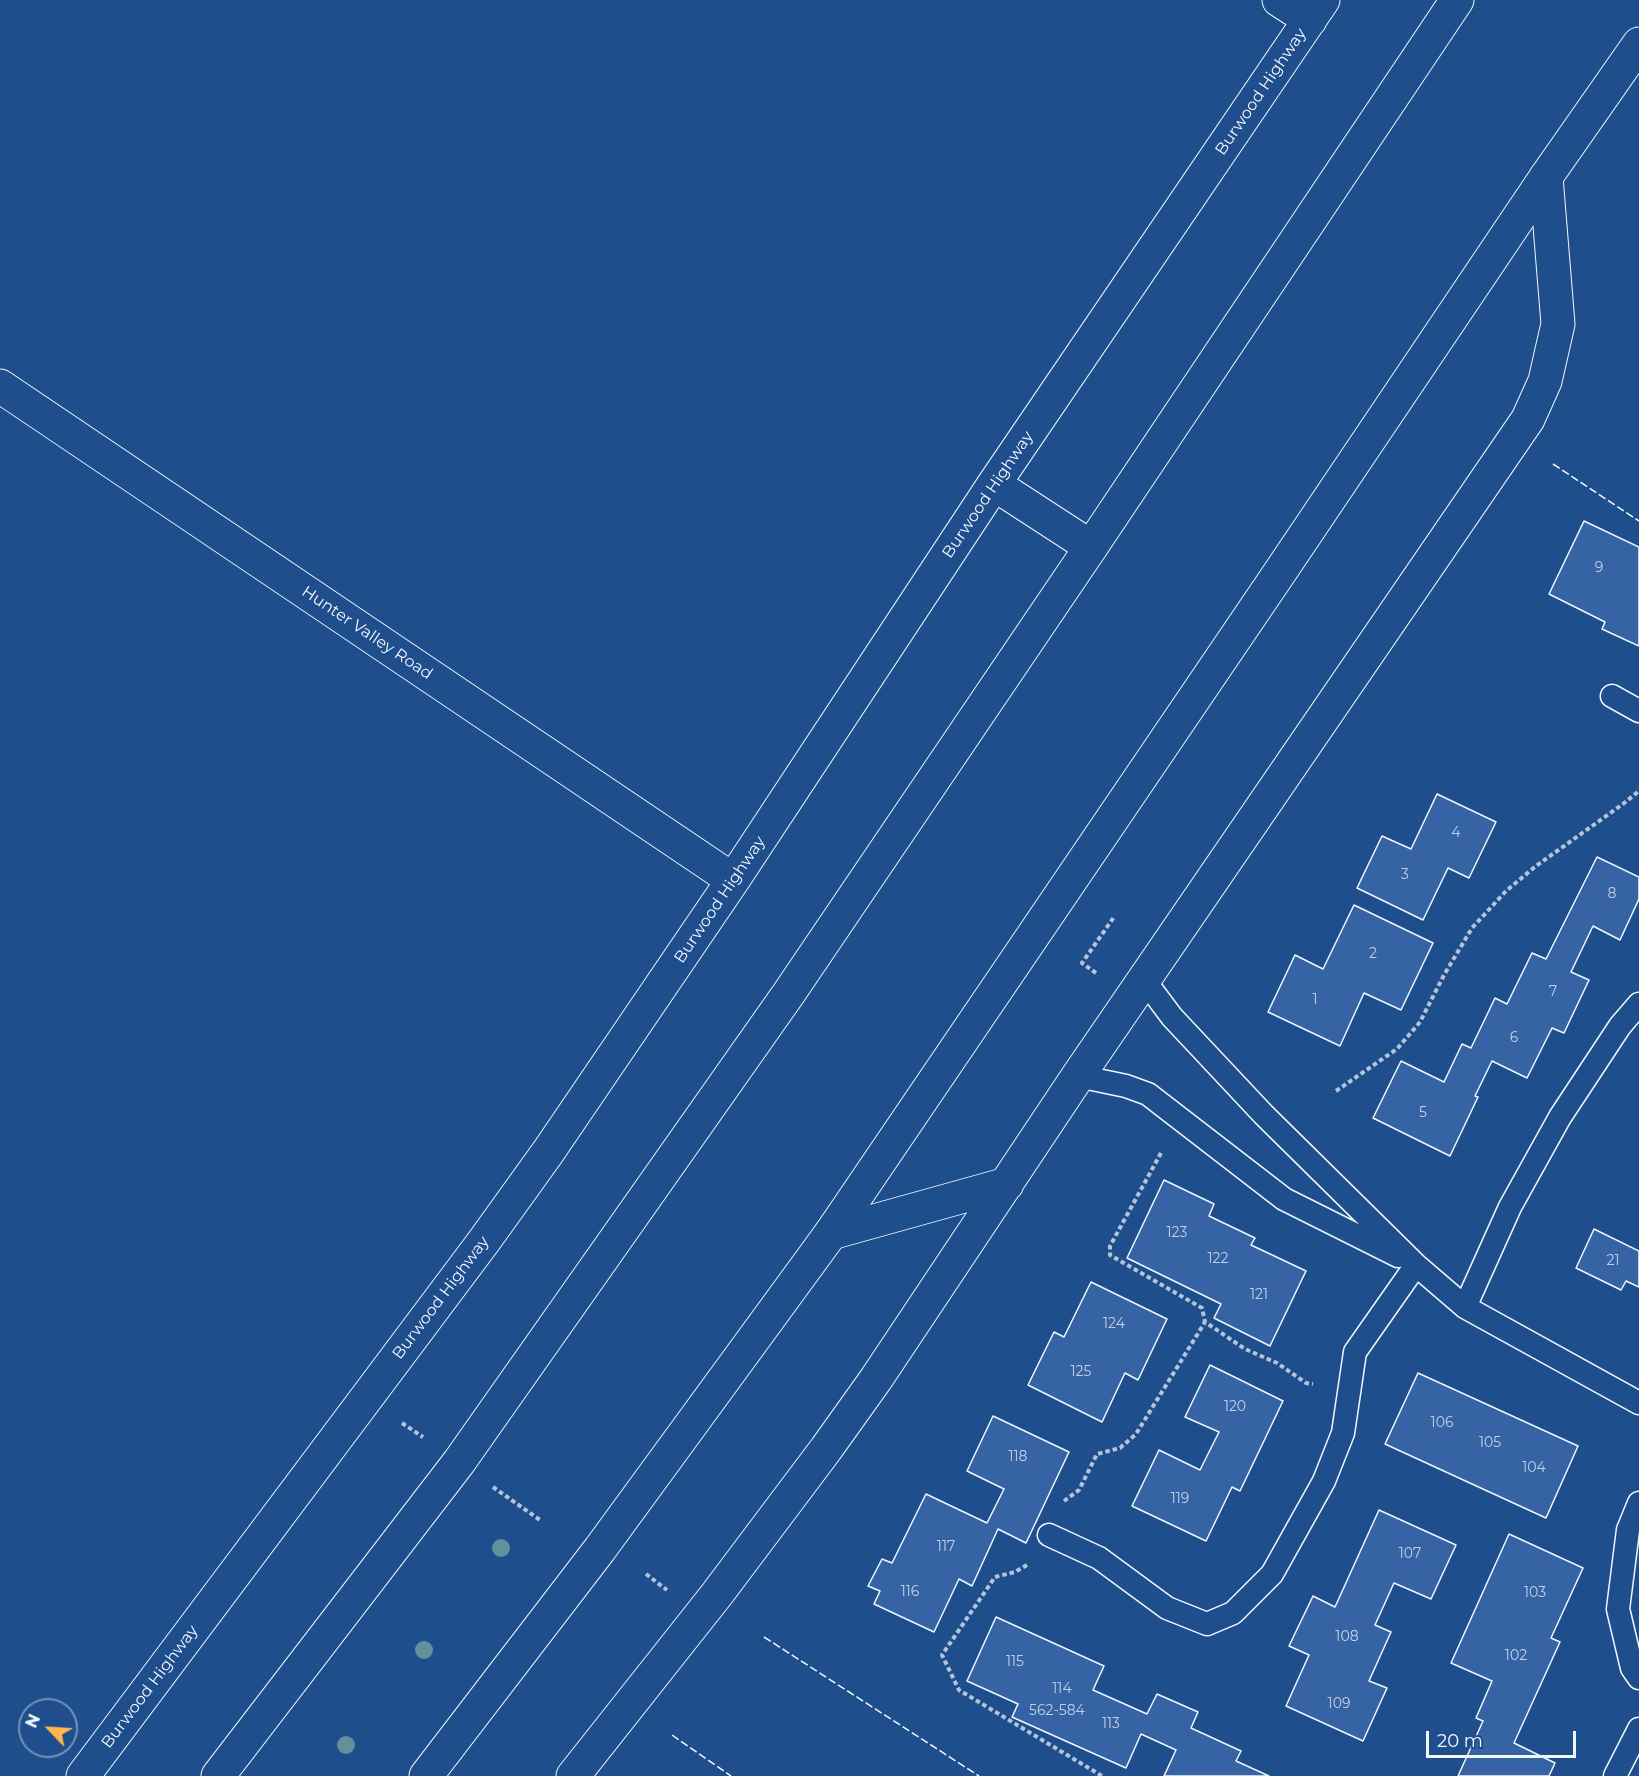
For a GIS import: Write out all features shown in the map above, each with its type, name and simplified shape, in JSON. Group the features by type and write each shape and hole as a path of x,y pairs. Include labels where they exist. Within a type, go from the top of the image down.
{"main road":[{"path":"1279,0 1317,10"},
{"path":"218,1776 472,1442 789,993 1091,548 1457,0"},
{"name":"Burwood Highway","path":"83,1776 484,1241 548,1152 733,880 994,484 1317,10"},
{"path":"426,1776 600,1549 831,1233 1546,177 1639,44"},
{"path":"573,1776 717,1594 826,1449 1078,1076 1528,419 1545,381 1558,324 1546,177"},
{"name":"Hunter Valley Road","path":"0,386 733,880"},
{"path":"994,484 1091,548"},
{"path":"831,1233 1007,1184"}],"lane":[{"path":"1612,696 1639,711"},
{"path":"1145,981 1172,1017 1264,1115 1416,1265 1465,1307 1639,1403"},
{"path":"1465,1307 1510,1207 1560,1117 1620,1026 1639,1004"},
{"path":"1078,1076 1126,1086 1148,1094 1284,1199 1416,1265"},
{"path":"1049,1534 1099,1558 1167,1608 1207,1624 1233,1613 1272,1574 1324,1481 1343,1433 1355,1352 1416,1265"},
{"path":"1639,1503 1628,1530 1618,1609 1632,1668 1639,1678"},
{"path":"1615,1776 1639,1729"}],"path":[{"path":"1336,1091 1397,1049 1420,1022 1472,928 1506,891 1536,866 1639,791"},
{"path":"1104,979 1082,963 1114,917"},
{"path":"1162,1150 1110,1246 1110,1255 1202,1308 1205,1322 1245,1349 1277,1363 1306,1383 1348,1391"},
{"path":"395,1419 423,1437"},
{"path":"492,1487 540,1520"}],"building":[{"path":"1584,521 1639,547 1639,646 1602,629 1605,622 1549,594"},
{"path":"1437,794 1496,822 1469,878 1448,868 1423,920 1357,888 1382,836 1411,849"},
{"path":"1597,857 1639,877 1639,899 1620,940 1593,926 1571,972 1589,980 1564,1033 1552,1028 1527,1078 1492,1061 1450,1156 1373,1118 1401,1061 1444,1082 1462,1044 1471,1048 1495,998 1507,1004 1532,953 1546,959"},
{"path":"1354,905 1433,943 1401,1010 1364,993 1340,1046 1268,1012 1295,955 1323,969"},
{"path":"1164,1180 1214,1204 1209,1216 1255,1238 1251,1245 1306,1271 1270,1346 1214,1318 1221,1304 1127,1258"},
{"path":"1594,1229 1639,1251 1639,1287 1626,1281 1621,1290 1576,1268"},
{"path":"1091,1282 1167,1319 1138,1380 1125,1373 1102,1422 1028,1385 1054,1332 1064,1337"},
{"path":"1210,1365 1283,1401 1240,1491 1232,1487 1206,1541 1132,1506 1159,1450 1200,1470 1219,1432 1185,1417"},
{"path":"1418,1373 1578,1446 1546,1518 1385,1444"},
{"path":"993,1416 1069,1452 1026,1543 998,1529 972,1586 959,1579 934,1632 874,1604 880,1591 868,1586 882,1559 892,1563 926,1494 987,1523 1004,1489 967,1471"},
{"path":"1379,1510 1456,1545 1431,1599 1394,1583 1375,1625 1391,1632 1369,1681 1387,1688 1363,1741 1286,1706 1309,1655 1289,1646 1313,1596 1335,1607"},
{"path":"1509,1534 1583,1568 1551,1638 1560,1642 1514,1743 1555,1763 1549,1776 1458,1776 1483,1721 1476,1718 1492,1681 1451,1663"},
{"path":"996,1617 1104,1666 1093,1690 1147,1714 1157,1694 1198,1712 1191,1728 1241,1751 1236,1761 1269,1776 1164,1776 1176,1750 1141,1734 1126,1768 1012,1717 1018,1704 967,1681"}],"fence":[{"path":"1553,464 1639,521"},
{"path":"764,1637 979,1776"},
{"path":"672,1735 731,1776"}]}
